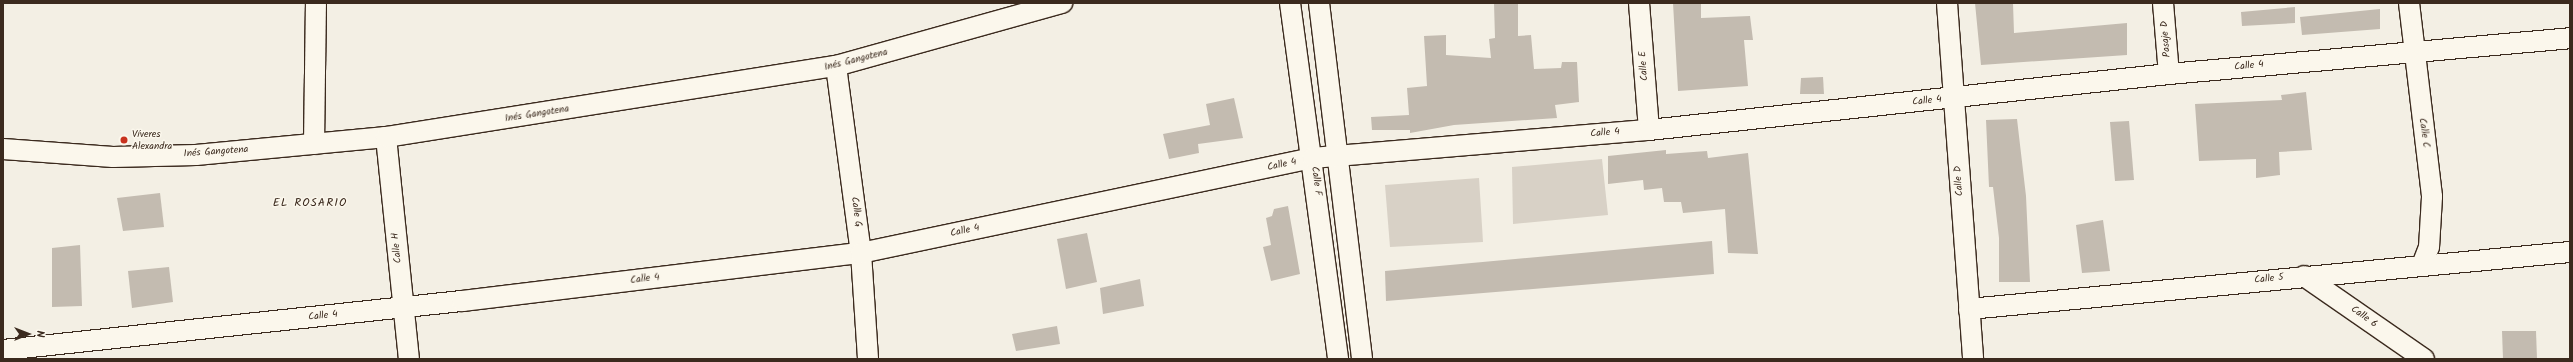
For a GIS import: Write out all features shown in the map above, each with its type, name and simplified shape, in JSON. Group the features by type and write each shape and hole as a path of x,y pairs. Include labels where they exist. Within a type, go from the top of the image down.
{"street":[{"path":"314,144 316,3"},
{"name":"Inés Gangotena","path":"3,149 113,157 314,144 386,137 836,66 1062,3"},
{"name":"Calle F","path":"1290,3 1313,158 1338,359"},
{"path":"1319,3 1339,155 1362,359"},
{"name":"Calle E","path":"1639,3 1648,130"},
{"name":"Calle D","path":"1947,3 1973,359"},
{"name":"Pasaje D","path":"2163,3 2169,74"},
{"name":"Calle C","path":"2409,3 2413,50 2432,197 2430,247 2423,263"},
{"name":"Calle 4","path":"3,350 403,307 862,253 1313,158 1648,130 2169,74 2413,50 2570,38"},
{"name":"Calle G","path":"836,66 862,253 868,359"},
{"name":"Calle H","path":"386,137 409,359"},
{"name":"Calle 5","path":"1969,309 2423,263 2570,252"},
{"name":"Calle 6","path":"2304,276 2424,359"}],"shaded area":[{"path":"1602,159 1608,215 1513,224 1512,167"},
{"path":"1479,178 1483,242 1390,247 1385,185"}],"building":[{"path":"1494,3 1518,3 1518,36 1531,35 1534,69 1561,68 1562,62 1577,62 1579,102 1555,105 1557,118 1454,125 1410,133 1410,130 1372,130 1371,117 1409,115 1407,88 1427,86 1424,36 1446,35 1446,55 1491,58 1489,39 1495,38"},
{"path":"1673,3 1701,3 1701,18 1750,16 1753,40 1744,40 1748,86 1678,91"},
{"path":"1975,3 2013,3 2014,33 2127,23 2127,55 1981,65"},
{"path":"2295,7 2295,23 2242,26 2241,12"},
{"path":"2380,9 2380,29 2302,35 2300,17"},
{"path":"1823,77 1824,94 1800,94 1801,78"},
{"path":"2306,92 2312,150 2279,152 2280,175 2256,178 2256,159 2199,161 2195,104 2282,100 2281,95"},
{"path":"1234,98 1243,138 1198,144 1199,153 1169,159 1163,134 1210,125 1206,104"},
{"path":"2017,119 2026,196 2030,282 1999,282 1999,238 1993,187 1989,187 1986,120"},
{"path":"2129,121 2134,180 2115,181 2110,122"},
{"path":"1666,150 1666,154 1707,151 1708,158 1748,153 1758,254 1728,253 1725,209 1683,213 1681,202 1664,202 1662,188 1644,190 1643,180 1608,184 1608,156"},
{"path":"160,193 164,227 123,231 117,198"},
{"path":"1288,206 1300,274 1271,281 1263,247 1271,245 1266,218 1272,216 1274,209"},
{"path":"2103,220 2110,271 2082,273 2076,225"},
{"path":"1087,233 1097,282 1066,289 1057,239"},
{"path":"1712,241 1714,274 1386,301 1385,271"},
{"path":"80,245 82,306 52,307 52,248"},
{"path":"169,267 173,302 132,308 128,271"},
{"path":"1140,279 1144,306 1103,314 1100,288"},
{"path":"1057,326 1060,344 1016,351 1012,334"},
{"path":"2502,331 2536,331 2537,359 2503,359"}],"place":[{"name":"Víveres Alexandra","path":"124,140"}],"district":[{"name":"EL ROSARIO","path":"310,203"}]}
